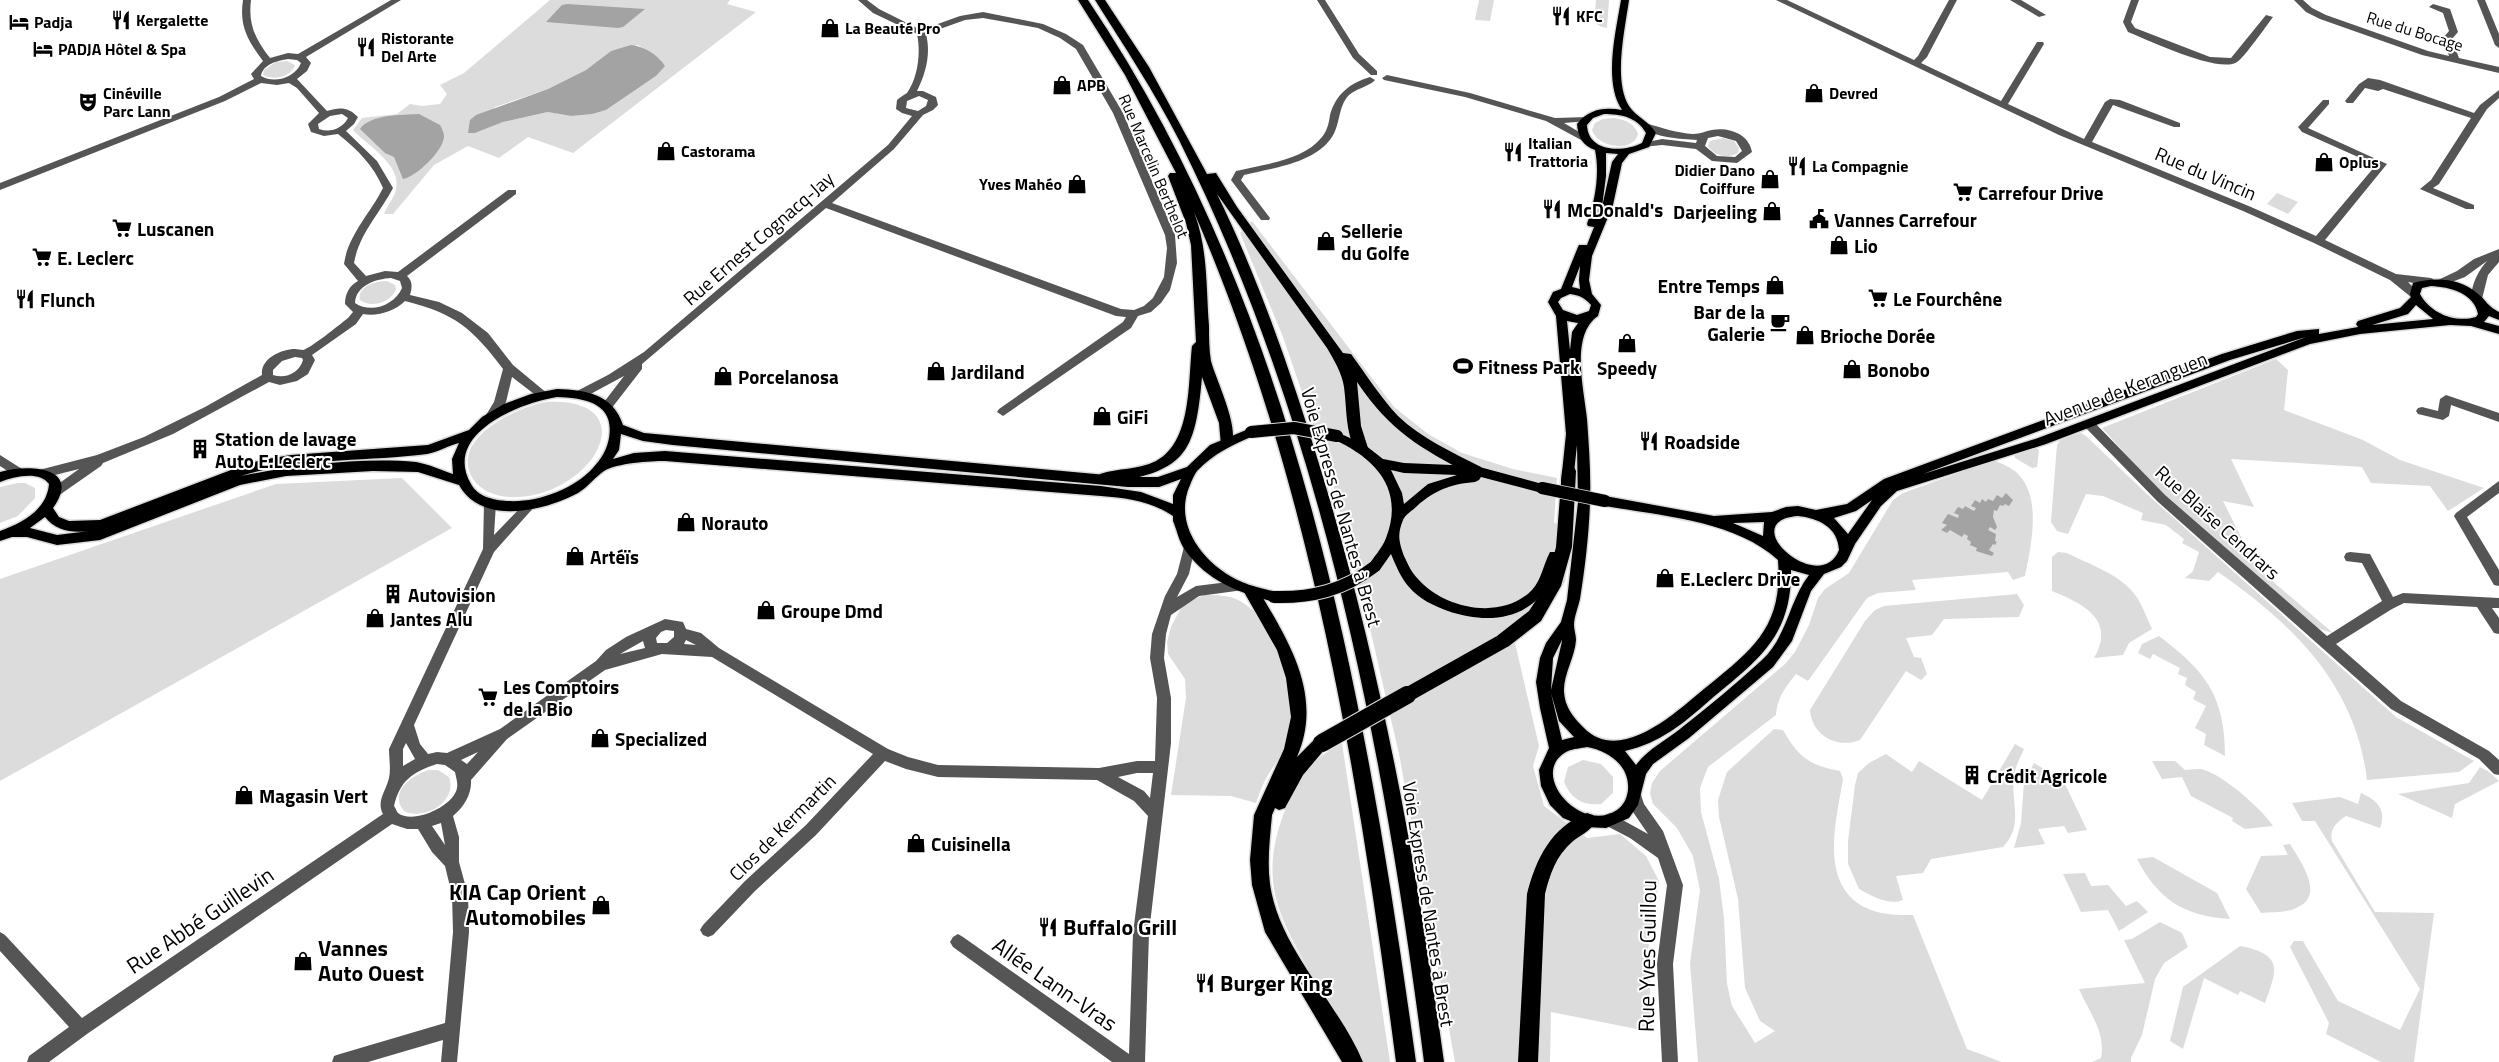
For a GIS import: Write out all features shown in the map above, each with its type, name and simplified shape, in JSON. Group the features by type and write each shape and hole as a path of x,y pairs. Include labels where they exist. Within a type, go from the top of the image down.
{"highway":[{"name":"Voie Express de Nantes à Brest","path":"1083,0 1126,67 1173,154 1213,239 1273,401 1307,515 1365,775 1385,903 1406,1062"},
{"name":"Voie Express de Nantes à Brest","path":"1100,0 1142,66 1184,139 1238,253 1302,429 1323,499 1385,754 1412,909 1434,1062"},
{"path":"1184,139 1196,146 1232,209 1332,345 1344,366 1351,385 1354,426 1361,448"},
{"path":"1173,154 1171,168 1186,207 1197,245 1200,266 1202,329 1208,374 1226,423 1226,441"},
{"path":"1105,478 1148,472 1169,462 1181,450 1188,434 1202,329"},
{"path":"1332,345 1344,353 1376,398 1401,427 1434,450 1476,471"},
{"path":"1259,860 1272,817 1289,780 1310,753 1322,744 1503,640 1535,616 1553,586 1564,547 1569,472"},
{"path":"1252,592 1285,649 1294,678 1299,717 1292,749 1263,815 1259,860 1261,885 1272,926 1353,1062"},
{"path":"1528,1062 1535,903 1542,870 1552,848 1568,833 1587,821"}],"main road":[{"path":"1603,112 1608,105 1611,95 1618,0"},
{"path":"1625,0 1618,51 1618,95 1622,107 1648,126 1650,139 1641,149 1625,153 1600,149 1586,139 1581,129 1585,119 1603,112 1630,114"},
{"path":"1565,291 1598,207 1603,158 1600,149"},
{"path":"1587,294 1565,291 1557,295 1553,302 1556,311 1561,315 1574,319 1586,318 1594,313 1596,305 1587,294 1584,280 1587,256 1608,205 1618,162 1625,153"},
{"path":"2436,282 2461,289 2499,316"},
{"name":"Avenue de Keranguen","path":"1818,514 1843,511 1858,505 1876,487 1888,482 2226,357 2297,335 2364,323 2404,311 2416,297 2417,286 2436,282"},
{"path":"2416,297 2429,312 2450,321 2473,323 2499,330"},
{"path":"2473,323 2480,320 2484,315 2480,304"},
{"path":"1561,315 1572,435 1578,469 1580,528"},
{"path":"1586,318 1578,332 1574,353 1585,469 1584,502 1573,600 1567,624 1568,641 1557,691 1564,717 1587,741"},
{"name":"Avenue de Keranguen","path":"1846,548 1872,506 1882,495 1893,488 2089,424 2306,341 2369,329 2450,321"},
{"path":"6,534 27,532 57,540 100,535 238,482 286,470 373,466 418,468 460,481 473,495 490,504 530,505 558,497 584,483 602,467 612,453 617,428 607,406 581,394 557,392 542,394 516,402 492,415 472,433 458,454 460,481"},
{"path":"617,428 643,437 673,441 1105,478 1128,482 1168,480 1191,470"},
{"path":"1290,428 1314,430 1337,436 1361,448 1379,463 1395,489 1399,516 1392,542 1374,567 1346,586 1323,594 1299,597 1274,597 1252,592 1236,586 1208,570 1189,548 1183,536 1178,513 1181,491 1191,470 1209,452 1226,441 1251,432 1290,428"},
{"path":"46,507 49,515 63,525 84,528 101,525 227,476 261,466 291,460 430,449 472,433"},
{"path":"1392,542 1403,570 1410,580 1418,588 1439,602 1461,610 1477,612 1505,611 1534,597 1551,567 1569,472 1572,435"},
{"path":"602,467 634,458 665,456 1092,490 1149,498 1160,502 1178,513"},
{"path":"1379,463 1404,468 1476,471 1542,488 1712,520 1775,517 1790,511 1799,510 1818,514 1827,519 1841,532 1846,548 1844,556 1839,563 1820,570 1801,568 1784,560 1771,546 1712,520"},
{"path":"0,478 18,472 43,473 51,478 54,484 54,493 46,507 31,521 6,534"},
{"path":"1399,516 1424,491 1444,481 1479,477 1510,480"},
{"path":"1771,546 1768,530 1775,517"},
{"path":"1608,747 1632,743 1669,726 1745,663 1763,644 1773,628 1782,600 1786,581 1784,560"},
{"path":"1635,791 1627,763 1608,747 1587,741 1570,743 1556,752 1551,757 1546,771 1551,795 1570,814 1587,821 1610,820 1628,809 1635,791 1640,771 1648,760 1684,734 1768,664 1787,637 1806,588 1820,570"},
{"path":"1556,752 1557,742 1544,699 1542,681 1543,672 1555,638 1567,624"}],"street":[{"path":"247,0 245,27 250,38 268,62"},
{"path":"260,80 256,74 268,62 288,56 300,57 397,0"},
{"path":"862,0 876,11 921,33 925,46 921,68 910,95 930,96"},
{"path":"1321,0 1356,56 1372,77 1381,83 1387,78 1467,95 1551,121 1586,139"},
{"name":"Rue du Vincin","path":"1780,0 2003,105 2318,241 2394,277 2416,297"},
{"path":"1915,63 1922,57 1953,0"},
{"path":"2014,0 2042,15"},
{"path":"2135,0 2127,22 2131,30 2217,62 2234,60 2269,16"},
{"name":"Rue du Bocage","path":"2298,0 2309,10 2323,17 2413,49 2499,70"},
{"path":"2481,0 2499,45"},
{"path":"2434,7 2447,11 2454,32 2447,38 2456,61"},
{"name":"Rue Marcelin Berthelot","path":"921,33 963,18 983,14 1040,26 1063,36 1080,47 1121,120 1174,248 1173,267 1166,289 1148,309 1133,315 1127,325 1003,412"},
{"path":"2003,105 2040,44"},
{"path":"0,187 204,106 260,80 273,82 290,79 306,67 306,63 300,57"},
{"path":"921,68 923,82 930,96"},
{"path":"1265,218 1236,180 1240,173 1305,154 1326,139 1334,123 1338,106 1347,91 1372,77"},
{"path":"290,79 326,114"},
{"path":"2350,101 2362,86 2368,84 2378,88 2382,85 2476,117"},
{"path":"2470,207 2422,188 2435,182 2483,107 2499,93"},
{"name":"Rue Ernest Cognacq-Jay","path":"891,147 900,132 904,111 901,109 900,103 910,95"},
{"name":"Rue Ernest Cognacq-Jay","path":"581,394 612,378 648,354 826,204 891,147 920,113 933,105 934,102 930,96"},
{"path":"2086,142 2110,102 2117,102 2177,125"},
{"path":"2318,241 2382,164 2303,128 2326,102"},
{"path":"338,111 352,114 352,121 340,130 327,134 314,130 312,127 315,120 326,114 338,111"},
{"path":"904,111 920,113"},
{"path":"1551,121 1585,119"},
{"path":"1646,145 1662,142 1701,142 1662,132 1648,126"},
{"path":"340,130 371,156 383,174 388,188 383,200 350,252 349,264 364,281"},
{"path":"400,276 408,284 403,297 383,309 360,311 350,304 349,298 357,286 364,281 383,275 400,276 512,192"},
{"path":"826,204 1120,313 1133,315"},
{"path":"2436,282 2461,274 2478,261 2499,254"},
{"path":"2480,304 2478,282 2487,266 2499,254"},
{"name":"Rue du Vincin","path":"2394,277 2436,282"},
{"path":"403,297 435,305 458,316 484,336 509,368 542,394"},
{"path":"305,354 352,321 360,311"},
{"path":"296,352 305,354 308,357 309,364 297,376 278,381 268,377 267,370 278,358 296,352"},
{"name":"Rue Ernest Cognacq-Jay","path":"607,406 648,354"},
{"path":"492,415 500,402 509,368"},
{"path":"43,473 106,457 170,430 221,405 268,377"},
{"path":"2422,411 2443,416 2446,399 2499,418"},
{"name":"Rue Blaise Cendrars","path":"2089,424 2161,498 2396,705 2484,755 2499,769"},
{"path":"54,493 106,457"},
{"path":"0,460 18,472"},
{"path":"2499,486 2460,516 2499,581"},
{"path":"490,504 488,533 490,549"},
{"path":"396,782 396,749 490,549 530,505"},
{"path":"1137,1062 1142,933 1164,743 1164,698 1157,658 1159,634 1182,574 1189,548"},
{"path":"2350,557 2366,558 2390,603"},
{"path":"1166,612 1196,591 1236,586"},
{"path":"2326,643 2390,603 2403,598 2499,603"},
{"path":"2481,602 2499,629"},
{"path":"505,733 465,776 461,795 445,813 422,824 400,822 392,816 388,802 396,782 404,773 425,761 448,759 505,733 601,665 614,651 660,626 670,623 678,626 682,633 696,636 714,652 883,753 906,763 938,771 1099,774 1137,767 1161,767"},
{"path":"652,632 649,637 650,646 664,649 714,652"},
{"path":"601,665 664,649 679,642 682,633"},
{"path":"407,725 414,747 425,761"},
{"name":"Clos de Kermartin","path":"708,930 750,886 811,830 883,753"},
{"path":"448,759 456,763 465,776"},
{"path":"1099,774 1139,796 1155,813"},
{"name":"Rue Yves Guillou","path":"1635,791 1638,807 1658,836 1675,885 1665,964 1670,1062"},
{"path":"445,813 452,837 452,862 460,895 461,932 449,1062"},
{"name":"Rue Abbé Guillevin","path":"35,1062 81,1028 392,816"},
{"name":"Rue Yves Guillou","path":"1610,820 1635,833 1663,853"},
{"path":"422,824 437,847 452,862"},
{"path":"0,940 81,1028"},
{"name":"Allée Lann-Vras","path":"958,942 1126,1062"},
{"path":"340,1062 453,1029"}],"shaded area":[{"path":"550,0 730,0 727,4 756,12 573,153 528,137 499,158 468,146 434,165 393,214 384,214 396,189 394,171 382,156 353,130 362,118 397,114 410,104 422,106 440,104 447,94 440,85 464,73","holes":["638,45 661,60 656,76 606,110 571,116 549,112 503,122 475,133 495,107 548,89 586,70 611,51"]},
{"path":"1479,0 1494,0 1490,21 1475,20"},
{"path":"1596,0 1609,0 1607,28 1601,27 1594,22"},
{"path":"562,5 645,9 623,27 618,28 546,22"},
{"path":"631,45 641,47 650,52 659,58 665,66 656,76 606,110 592,114 571,116 548,112 503,122 475,133 468,133 470,120 476,115 548,89 586,70 611,51"},
{"path":"287,61 295,65 286,75 272,78 263,75 264,70 276,62"},
{"path":"419,114 440,125 444,137 434,156 415,174 403,179 394,157 385,153 360,129 371,120 396,115"},
{"path":"1614,118 1626,121 1635,127 1638,134 1635,140 1623,146 1615,146 1601,141 1595,136 1592,130 1595,123 1603,119"},
{"path":"1723,138 1734,141 1739,148 1738,153 1722,156 1708,146 1710,141"},
{"path":"2277,193 2298,202 2288,214 2267,204"},
{"path":"1252,221 1394,407 1428,434 1462,453 1513,469 1557,478 1554,522 1570,536 1565,582 1538,623 1515,643 1539,746 1533,766 1544,806 1587,838 1620,834 1646,856 1659,881 1648,950 1652,1032 1551,1012 1550,1062 1455,1062 1399,754 1368,620 1331,477 1283,337 1240,233"},
{"path":"387,281 395,285 396,289 394,294 386,301 370,304 360,300 361,291 368,285"},
{"path":"2276,359 2288,370 2284,410 2363,440 2400,460 2484,488 2448,511 2430,486 2371,483 2362,467 2231,459 2254,507 2223,501 2256,567 2333,633 2313,627 2159,491 2102,428"},
{"path":"546,402 578,405 596,415 602,431 598,449 585,467 564,483 539,494 509,497 494,494 480,487 473,479 468,464 470,451 477,438 489,427 504,418"},
{"path":"2081,433 2396,717 2474,761 2459,772 2367,780 2361,746 2350,715 2335,686 2316,660 2271,613 2218,572 2209,581 2185,578 2193,571 2199,552 2182,543 2184,539 2166,525 2141,520 2143,513 2103,496 2086,494 2068,534 2057,531 2051,522 2057,445 2061,439"},
{"path":"2036,448 2039,450 2037,467 2032,468 2015,458 2014,455"},
{"path":"1994,460 2018,474 2030,496 2033,523 2025,576 2013,580 2008,572 1912,580 1916,590 1878,593 1867,598 1808,681 1796,674 1780,698 1776,715 1708,767 1700,788 1701,812 1719,879 1724,918 1727,984 1732,1006 1755,1043 1775,1031 1760,1021 1745,988 1738,899 1719,817 1718,800 1727,772 1774,729 1783,730 1794,747 1806,759 1820,766 1840,771 1843,779 1837,815 1834,853 1837,871 1843,887 1854,900 1876,912 1913,915 1967,1049 2002,1062 1698,1062 1690,963 1700,890 1693,856 1677,828 1653,804 1650,793 1652,783 1660,771 1785,664 1795,652 1809,625 1818,598 1825,589 1849,573 1893,500 1903,493"},
{"path":"402,478 452,528 0,781 0,579 276,484"},
{"path":"25,483 35,488 35,498 18,516 0,523 0,487"},
{"path":"2006,493 2013,500 2009,506 2005,504 2003,506 2000,505 1997,511 1994,510 1993,517 1997,527 1995,530 1990,527 1988,530 1996,534 1995,541 1997,542 1989,550 1994,553 1992,556 1976,551 1977,548 1970,545 1971,542 1967,539 1968,536 1964,534 1962,537 1950,530 1947,533 1941,530 1947,525 1942,523 1948,514 1958,518 1959,515 1954,513 1958,507 1963,509 1965,506 1974,511 1976,508 1971,506 1975,500 1980,503 1982,499 1986,502 1988,499 1993,501 1997,495 2002,498"},
{"path":"2058,552 2067,553 2110,574 2125,584 2138,599 2152,629 2129,643 2123,655 2094,658 2100,645 2101,633 2099,624 2085,608 2052,591 2052,557"},
{"path":"2017,594 2024,605 2019,617 1944,619 1932,635 1906,638 1914,657 1921,658 1927,674 1921,680 1906,671 1860,740 1843,743 1835,741 1827,738 1815,727 1810,710 1865,621 1875,610 1884,606"},
{"path":"1205,595 1234,598 1252,610 1264,624 1275,642 1288,682 1292,722 1289,739 1264,781 1256,803 1231,796 1171,795 1186,698 1185,679 1168,654 1167,642 1171,627 1182,606 1191,600"},
{"path":"2159,636 2189,661 2209,686 2221,716 2225,756 2204,745 2206,734 2195,728 2206,706 2193,699 2196,692 2185,685 2187,678 2178,674 2180,668 2153,654 2150,659 2138,653 2142,644"},
{"path":"1342,743 1390,1062 1363,1062 1290,935 1276,897 1273,878 1273,857 1277,835 1295,788 1306,770 1331,749"},
{"path":"2015,744 2024,749 2013,781 2014,829 2003,847 1931,859 1923,873 1896,876 1903,900 1898,902 1886,901 1859,889 1848,864 1848,841 1858,773 1869,763 1886,754 1912,772 1919,761 1982,800"},
{"path":"1583,760 1601,764 1613,777 1613,793 1601,804 1589,804 1578,800 1570,793 1564,782 1568,767"},
{"path":"2152,761 2175,761 2185,770 2202,769 2212,773 2242,794 2273,826 2245,829 2232,821 2233,818 2191,796 2182,777 2162,779"},
{"path":"2034,763 2063,780 2087,830 2068,833 2064,826 2038,829 2045,844 2014,848 2021,823 2024,782"},
{"path":"2480,767 2488,771 2499,781 2455,804 2452,818 2398,794 2469,783"},
{"path":"429,770 438,770 449,777 449,794 437,807 429,811 412,813 404,811 400,804 400,791 409,780"},
{"path":"2361,793 2372,799 2379,806 2382,816 2380,828 2346,816 2334,826 2331,837 2375,912 2434,913 2414,1062 2381,1062 2326,1034 2329,1023 2290,947 2294,941 2303,941 2338,1001 2400,1030 2420,989 2315,821 2302,821 2292,803 2340,797 2358,804"},
{"path":"2290,844 2305,869 2310,887 2309,895 2305,903 2292,910 2261,913 2246,889 2261,856 2288,855 2283,845"},
{"path":"2153,857 2217,893 2230,919 2199,914 2185,909 2163,895 2145,873 2137,859"},
{"path":"2085,873 2091,886 2108,885 2126,906 2137,901 2148,912 2119,931 2108,910 2081,912 2063,874"},
{"path":"2160,922 2182,933 2188,947 2164,963 2155,979 2142,1035 2131,1058 2131,1062 2092,1062 2101,1058 2101,1039 2096,1022 2079,989 2145,983 2124,940 2132,939"},
{"path":"2240,946 2261,952 2273,963 2271,986 2265,1003 2240,991 2238,995 2204,978 2183,1049 2170,1041 2183,987"}],"place":[{"name":"KFC","path":"1561,16"},
{"name":"Kergalette","path":"121,20"},
{"name":"Padja","path":"19,22"},
{"name":"La Beauté Pro","path":"830,28"},
{"name":"Ristorante Del Arte","path":"366,47"},
{"name":"PADJA Hôtel & Spa","path":"43,49"},
{"name":"APB","path":"1062,85"},
{"name":"Devred","path":"1814,93"},
{"name":"Cinéville Parc Lann","path":"88,102"},
{"name":"Castorama","path":"666,151"},
{"name":"Italian Trattoria","path":"1513,152"},
{"name":"Oplus","path":"2324,162"},
{"name":"La Compagnie","path":"1797,166"},
{"name":"Didier Dano Coiffure","path":"1770,179"},
{"name":"Yves Mahéo","path":"1077,184"},
{"name":"Carrefour Drive","path":"1963,192"},
{"name":"McDonald's","path":"1552,209"},
{"name":"Darjeeling","path":"1772,211"},
{"name":"Vannes Carrefour","path":"1819,219"},
{"name":"Luscanen","path":"122,228"},
{"name":"Sellerie du Golfe","path":"1326,241"},
{"name":"Lio","path":"1839,245"},
{"name":"E. Leclerc","path":"42,257"},
{"name":"Entre Temps","path":"1775,285"},
{"name":"Le Fourchêne","path":"1878,298"},
{"name":"Flunch","path":"25,299"},
{"name":"Bar de la Galerie","path":"1780,322"},
{"name":"Brioche Dorée","path":"1805,335"},
{"name":"Speedy","path":"1627,343"},
{"name":"Fitness Park","path":"1463,366"},
{"name":"Bonobo","path":"1852,369"},
{"name":"Jardiland","path":"936,371"},
{"name":"Porcelanosa","path":"723,376"},
{"name":"GiFi","path":"1102,416"},
{"name":"Roadside","path":"1649,441"},
{"name":"Station de lavage Auto E.Leclerc","path":"200,449"},
{"name":"Norauto","path":"686,522"},
{"name":"Artéïs","path":"575,556"},
{"name":"E.Leclerc Drive","path":"1665,578"},
{"name":"Autovision","path":"393,594"},
{"name":"Groupe Dmd","path":"766,610"},
{"name":"Jantes Alu","path":"375,618"},
{"name":"Les Comptoirs de la Bio","path":"488,697"},
{"name":"Specialized","path":"600,738"},
{"name":"Crédit Agricole","path":"1972,775"},
{"name":"Magasin Vert","path":"244,795"},
{"name":"Cuisinella","path":"916,843"},
{"name":"KIA Cap Orient Automobiles","path":"601,905"},
{"name":"Buffalo Grill","path":"1048,927"},
{"name":"Vannes Auto Ouest","path":"303,961"},
{"name":"Burger King","path":"1205,983"}]}
